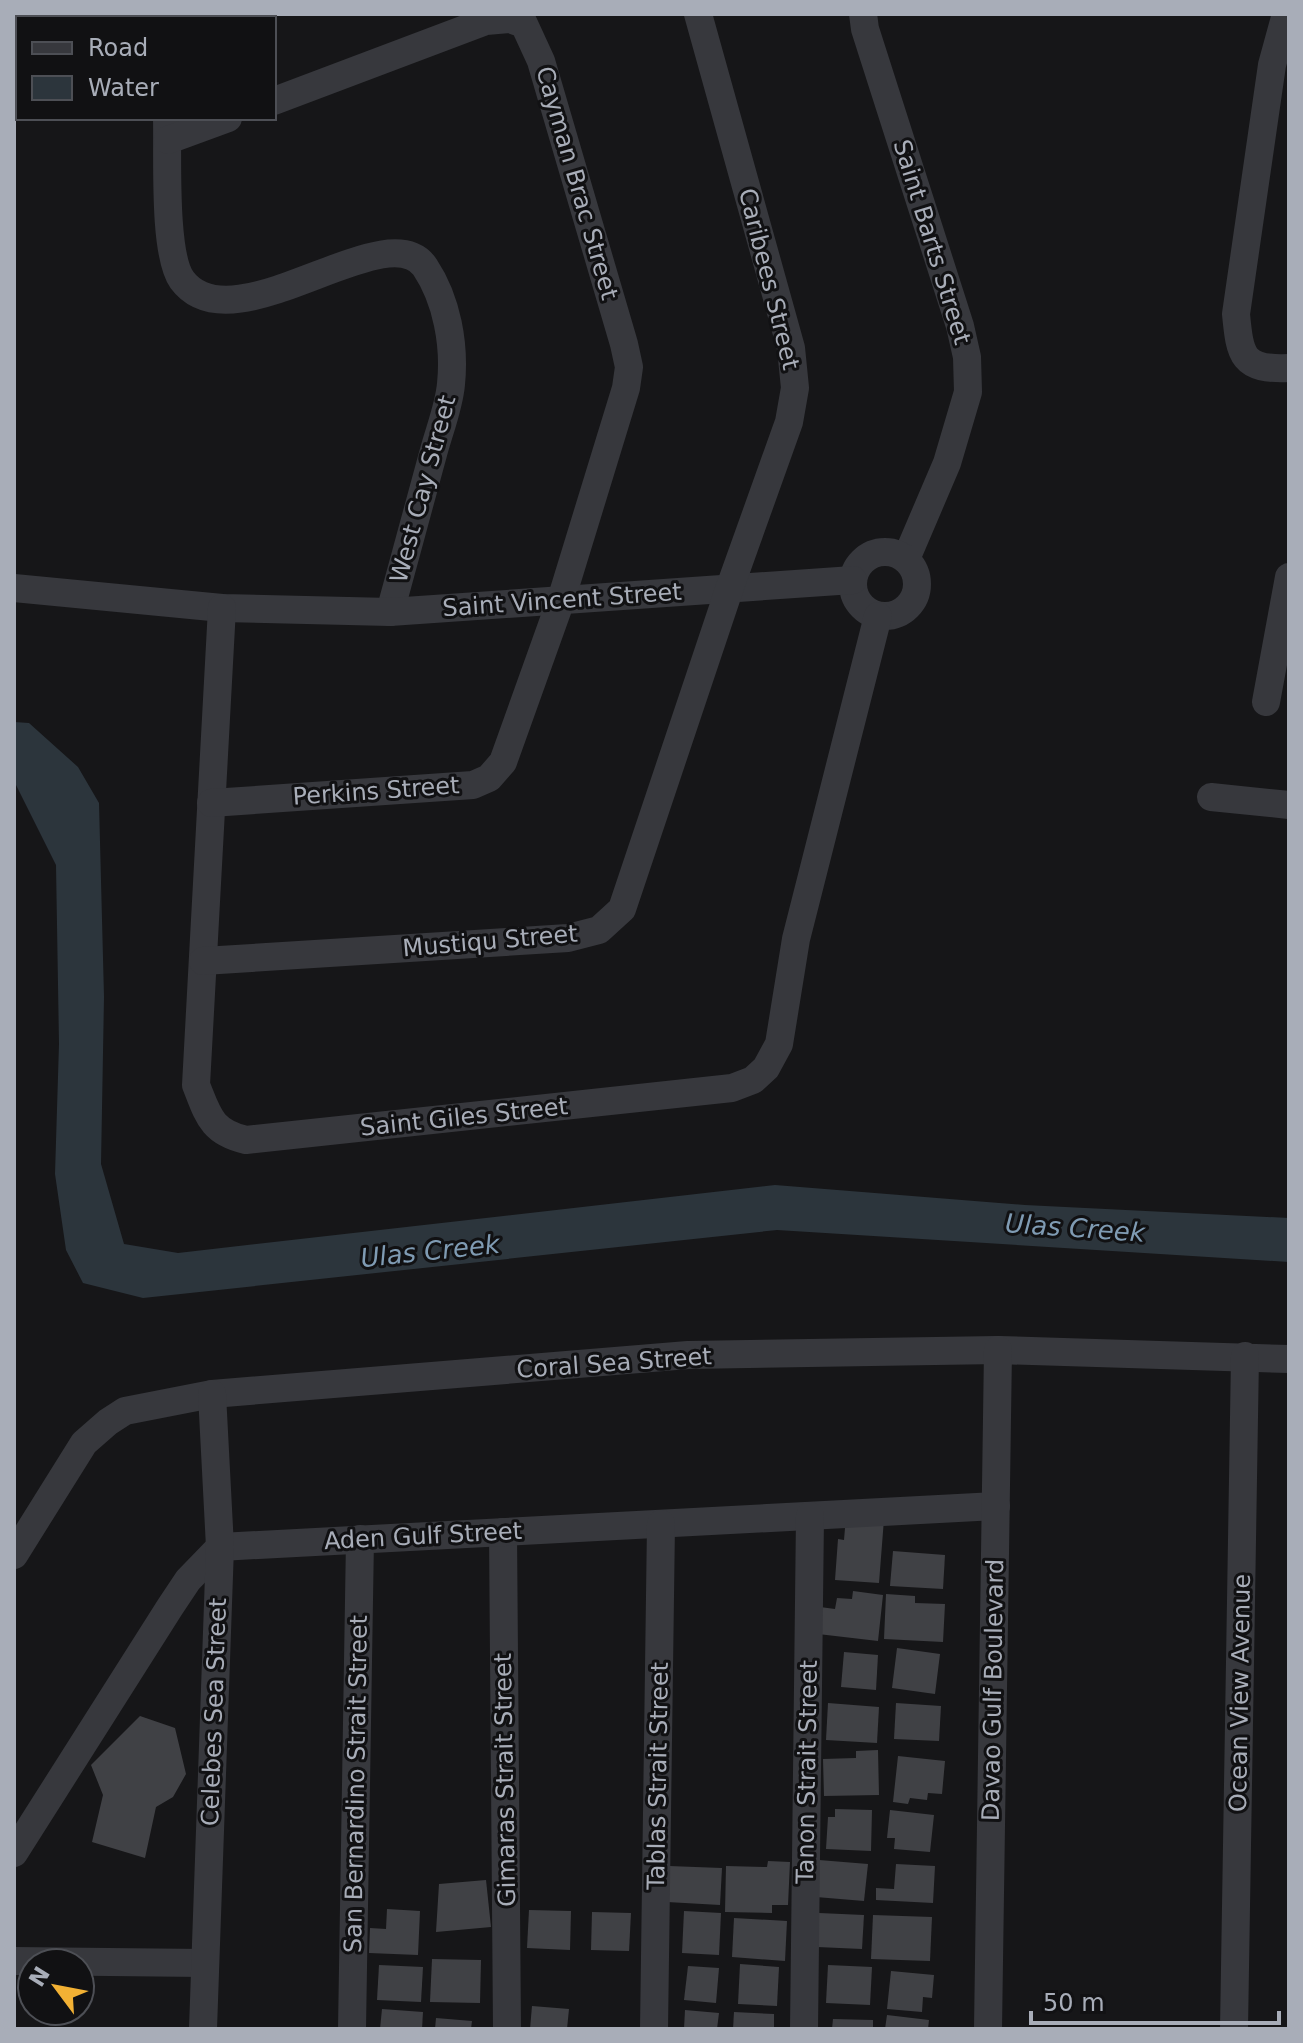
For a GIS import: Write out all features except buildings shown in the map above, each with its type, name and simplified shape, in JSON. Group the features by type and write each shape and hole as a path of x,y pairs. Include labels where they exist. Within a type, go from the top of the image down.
{"street":[{"name":"Caribees Street","path":"698,14 791,348 795,388 789,422 730,587"},
{"name":"Saint Barts Street","path":"863,14 865,29 960,326 967,357 968,392 947,463 906,559"},
{"path":"1286,14 1272,65 1236,314 1239,347 1249,362 1267,369 1289,368"},
{"name":"Cayman Brac Street","path":"276,100 486,21 510,19 524,24 528,30 541,61 629,367 626,388 561,600"},
{"path":"168,129 217,120"},
{"name":"West Cay Street","path":"168,129 171,253 182,280 203,295 224,300 250,298 384,252 415,258 424,266 435,286 451,340 451,385 390,612"},
{"path":"879,552 898,554 906,559 917,578 914,599 899,613 878,616 867,611 854,592 853,580 862,562 879,552"},
{"path":"1266,702 1289,577"},
{"name":"Saint Vincent Street","path":"14,588 222,608 390,612 853,580"},
{"name":"Mustiqu Street","path":"203,961 568,938 599,930 622,909 730,587"},
{"name":"Perkins Street","path":"211,803 473,785 489,778 503,762 561,600"},
{"name":"Saint Giles Street","path":"222,608 196,1085 210,1121 227,1136 246,1140 717,1090 753,1080 766,1068 779,1044 796,939 878,616"},
{"path":"1211,797 1289,805"},
{"name":"Coral Sea Street","path":"14,1555 84,1443 108,1422 125,1411 212,1394 688,1355 998,1350 1289,1359"},
{"name":"Davao Gulf Boulevard","path":"988,2029 998,1350"},
{"name":"Ocean View Avenue","path":"1234,2029 1245,1356"},
{"name":"Celebes Sea Street","path":"203,2029 220,1547 212,1394"},
{"name":"Aden Gulf Street","path":"220,1547 996,1506"},
{"name":"Tanon Strait Street","path":"804,2029 810,1516"},
{"name":"Tablas Strait Street","path":"654,2029 661,1524"},
{"name":"Gimaras Strait Street","path":"503,1532 507,2029"},
{"name":"San Bernardino Strait Street","path":"352,2029 360,1539"},
{"path":"14,1853 188,1580 220,1547"},
{"path":"14,1961 204,1963"}],"water":[{"name":"Ulas Creek","path":"14,722 29,723 78,767 99,803 104,997 101,1164 124,1244 178,1253 775,1185 1025,1205 1289,1218 1289,1262 777,1230 143,1298 83,1283 66,1250 55,1174 59,1044 56,865 14,781"}]}
